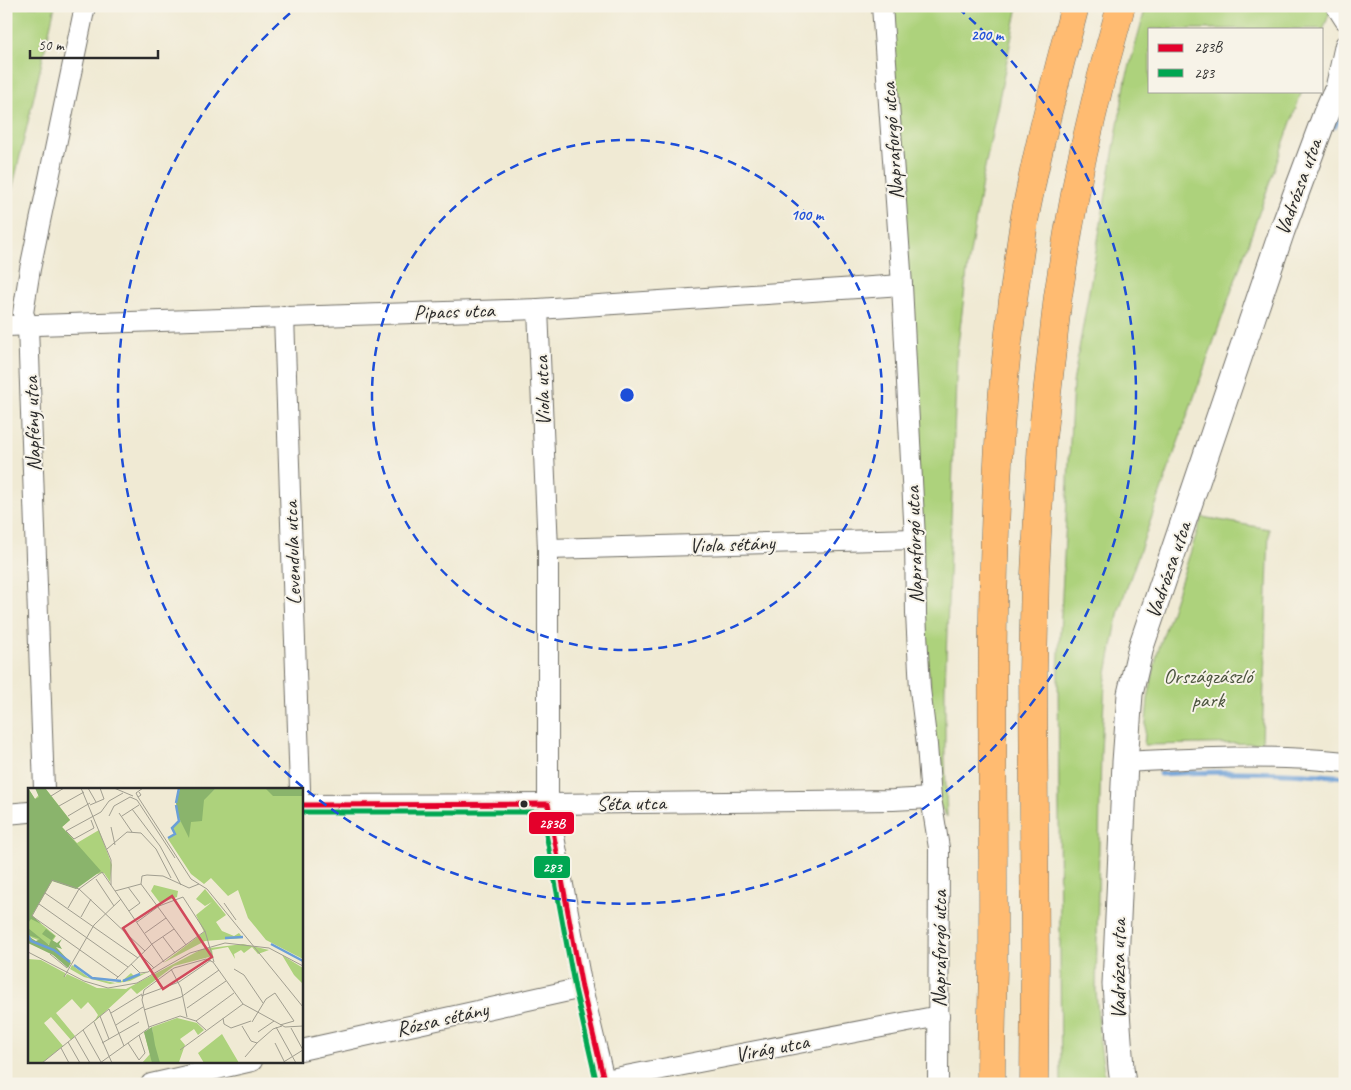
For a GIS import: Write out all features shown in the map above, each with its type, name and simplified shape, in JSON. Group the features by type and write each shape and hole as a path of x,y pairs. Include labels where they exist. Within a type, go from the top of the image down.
{"highway":[{"path":"991,1084 993,969 993,594 1000,428 1007,353 1023,226 1036,160 1075,6"},
{"path":"1034,1084 1033,672 1035,574 1042,439 1058,296 1080,167 1121,6"}],"street":[{"name":"Napfény utca","path":"44,788 28,326 24,313 30,269 85,6"},
{"name":"Napraforgó utca","path":"882,6 902,285 915,538 916,614 920,688 931,798 939,848 938,1084"},
{"path":"1336,6 1345,20"},
{"path":"1339,88 1345,45"},
{"name":"Vadrózsa utca","path":"1123,1084 1120,1068 1115,984 1130,694 1141,647 1282,231 1326,113 1339,88"},
{"name":"Pipacs utca","path":"6,326 538,309 902,285"},
{"name":"Viola utca","path":"538,309 548,549 548,804 582,988 605,1082"},
{"name":"Levendula utca","path":"284,316 300,788"},
{"name":"Viola sétány","path":"548,549 915,538"},
{"path":"1125,762 1247,758 1345,762"},
{"name":"Séta utca","path":"302,805 548,804 931,798"},
{"path":"6,814 28,812"},
{"name":"Rózsa sétány","path":"302,1050 582,988"},
{"name":"Virág utca","path":"605,1082 939,1016"},
{"path":"151,1084 248,1062"}],"green space":[{"path":"6,6 55,6 6,216"},
{"path":"890,6 1018,6 982,182 967,272 957,353 945,687 947,817 936,800 930,680 923,634"},
{"path":"1146,6 1332,6 1324,28 1148,28 1148,92 1302,92 1119,610 1105,684 1101,750 1096,990 1100,1043 1106,1084 1061,1084 1058,672 1073,383 1126,79"},
{"name":"Országzászló park","path":"1202,517 1269,529 1262,743 1144,745 1148,699 1157,654"}],"waterway":[{"path":"1335,126 1345,106"},
{"path":"1160,774 1252,772 1345,777"}],"transit line":[{"name":"283B","path":"302,805 548,804 582,988 605,1084"},
{"name":"283","path":"302,812 542,812 575,989 597,1084"}]}
